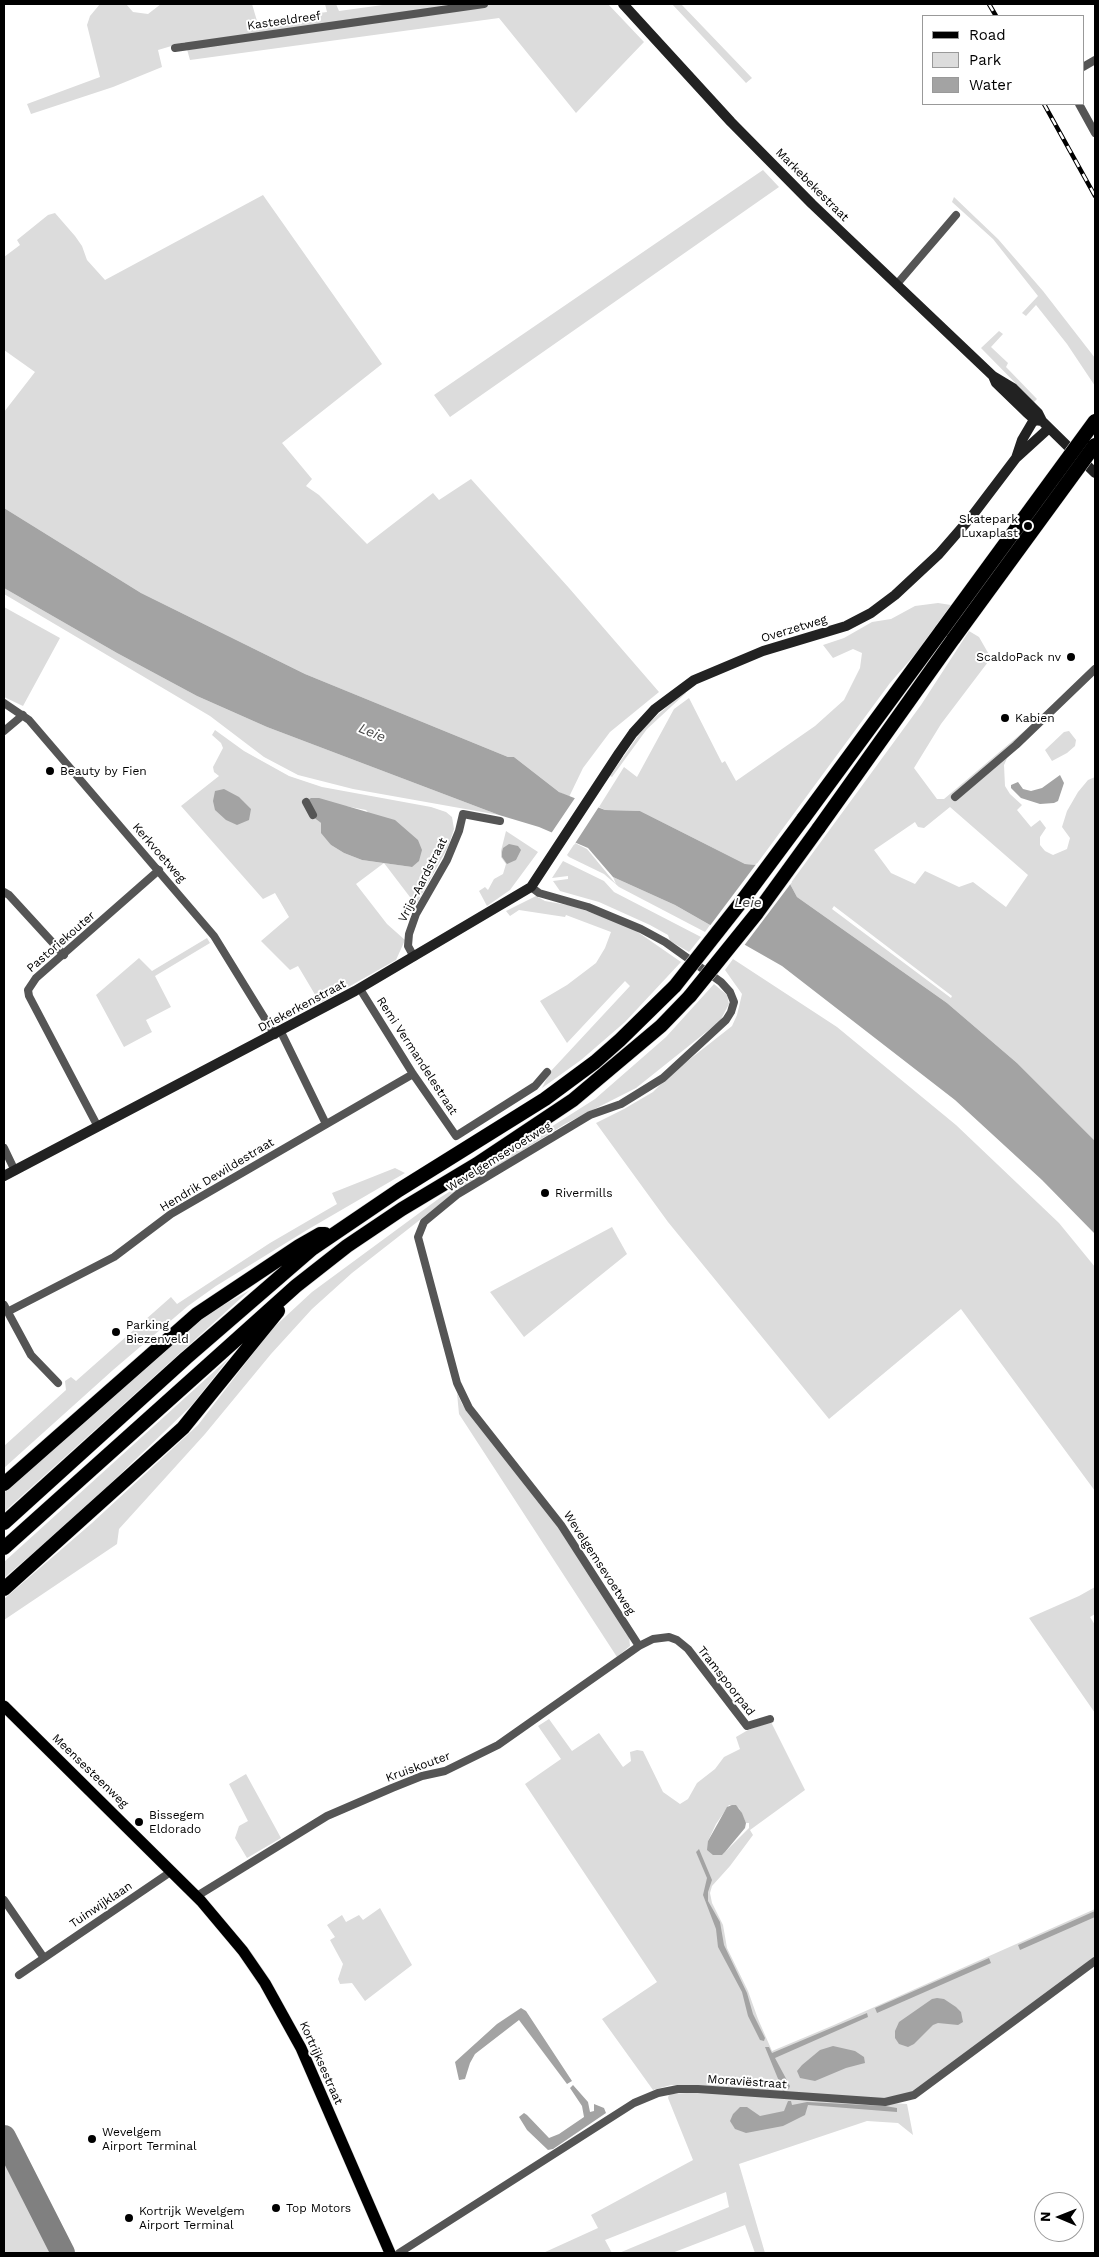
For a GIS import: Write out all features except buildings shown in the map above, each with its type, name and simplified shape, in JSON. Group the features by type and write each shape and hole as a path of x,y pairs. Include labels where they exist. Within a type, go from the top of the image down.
{"highway":[{"path":"4,1523 265,1288 334,1234 399,1190 545,1099 595,1062 675,986 742,902 1095,421"},
{"path":"4,1548 296,1286 347,1246 573,1100 661,1026 690,996 752,919 1095,445"},
{"path":"4,1484 197,1314 299,1246 320,1234 334,1234"},
{"path":"4,1589 183,1428 276,1314 296,1286"}],"main road":[{"name":"Meensesteenweg","path":"4,1706 198,1898"},
{"name":"Kortrijksestraat","path":"198,1898 243,1951 286,2019 390,2253"}],"street":[{"name":"Kasteeldreef","path":"175,48 484,4"},
{"name":"Markebekestraat","path":"623,4 731,122 812,204 993,376 1013,388 1042,421 1095,473"},
{"path":"1084,66 1095,60"},
{"path":"1080,105 1095,133"},
{"path":"897,284 956,215"},
{"name":"Overzetweg","path":"1016,458 1022,440 1042,421"},
{"name":"Overzetweg","path":"577,816 633,732 667,699 694,680 756,654 846,626 871,613 896,595 940,554 972,516 1042,421"},
{"path":"955,797 1016,745 1095,669"},
{"name":"Kerkvoetweg","path":"4,703 23,716 159,870 223,948 278,1033 326,1124"},
{"path":"4,731 23,716"},
{"path":"306,802 313,815"},
{"name":"Vrije-Aardstraat","path":"414,957 408,946 408,934 416,914 448,860 463,814 500,820"},
{"name":"Driekerkenstraat","path":"4,1176 360,989 531,887 577,816"},
{"name":"Pastoriekouter","path":"98,1127 29,996 28,990 31,983 64,956 159,870"},
{"name":"Wevelgemsevoetweg","path":"531,887 539,893 588,907 641,929 665,942 721,982 730,992 734,1002 732,1012 726,1020 662,1078 621,1104 590,1115 458,1194 424,1222 418,1237 457,1382 469,1408 561,1525 639,1646"},
{"path":"4,892 9,894 64,956"},
{"name":"Remi Vermandelestraat","path":"360,989 413,1074 456,1136 535,1086 546,1072"},
{"name":"Hendrik Dewildestraat","path":"58,1384 31,1355 6,1308 119,1254 170,1214 413,1074"},
{"path":"4,1148 15,1171"},
{"name":"Tramspoorpad","path":"639,1646 661,1638 677,1640 708,1673 747,1726 770,1719"},
{"name":"Kruiskouter","path":"198,1898 327,1816 400,1785 445,1771 498,1745 639,1646"},
{"name":"Tuinwijklaan","path":"19,1975 172,1871"},
{"path":"4,1900 44,1958"},
{"name":"Moraviëstraat","path":"399,2253 634,2103 658,2093 678,2089 885,2102 914,2095 1095,1961"}],"green space":[{"path":"100,4 126,4 133,12 148,14 161,4 252,4 257,21 327,12 325,4 336,4 339,11 390,4 608,4 644,42 576,113 499,18 190,60 185,42 158,50 162,67 113,87 31,114 27,104 100,77 87,25 90,16"},
{"path":"672,4 681,4 752,78 746,83"},
{"path":"763,170 779,187 450,417 434,395"},
{"path":"263,195 382,364 282,443 312,479 306,486 319,495 367,544 433,493 439,500 471,479 659,692 610,732 583,768 569,797 559,792 514,757 508,757 305,674 141,593 4,508 4,412 35,372 4,350 4,257 20,245 17,240 48,215 55,213 82,246 87,260 105,280"},
{"path":"954,197 998,239 1043,291 1095,358 1095,386 1067,344 1036,305 1026,316 1022,313 1038,296 993,239 952,202"},
{"path":"999,331 1003,334 991,347 1008,363 1006,367 1037,399 1034,402 981,348"},
{"path":"4,588 117,653 197,696 267,727 499,815 353,789 298,775 264,757 210,716 4,594"},
{"path":"938,603 951,605 917,652 890,683 756,865 745,864 640,811 605,810 599,807 624,767 637,777 674,709 689,698 722,763 725,761 736,781 815,726 844,700 860,668 862,653 853,649 833,658 823,645 844,638 872,622 891,619 915,606"},
{"path":"4,607 60,638 23,706 4,697"},
{"path":"969,631 979,637 991,658 941,724 914,768 937,799 944,799 1062,699 1065,703 1009,754 1004,765 1005,786 1010,794 1022,805 1017,810 1031,827 1040,820 1046,828 1040,837 1040,845 1045,851 1053,855 1067,849 1070,838 1062,827 1067,811 1078,792 1088,780 1095,777 1095,1141 1017,1063 947,1003 797,897 790,884 921,705","holes":["950,807 1028,875 1006,907 973,882 959,887 925,871 915,884 891,873 874,850 915,822 918,827 924,828","834,906 952,996 951,998 832,909"]},
{"path":"685,691 686,693 647,729 612,777 610,776 645,726"},
{"path":"215,730 244,751 289,776 322,787 431,807 446,812 452,817 454,829 448,847 416,905 384,863 356,884 387,924 405,940 396,960 320,1003 298,966 290,970 261,941 289,917 275,893 263,899 181,806 219,776 214,772 213,767 223,748 221,743 212,735","holes":["345,806 366,810 412,867 362,860 344,853 331,845 321,823 313,816"]},
{"path":"1069,731 1076,740 1075,746 1052,761 1045,750 1064,732"},
{"path":"506,831 538,852 510,890 487,906 479,891 485,887 488,890 494,879 503,874 506,864 501,857 501,851"},
{"path":"575,843 587,849 616,884 613,877 675,905 710,925 705,932 619,887 604,874 569,857 567,855"},
{"path":"563,861 604,881 614,892 701,937 689,952 670,941 668,935 650,925 599,902 560,891 553,881 568,879 568,876 552,878"},
{"path":"536,896 545,901 573,906 632,928 681,962 625,1022 581,1060 542,1088 550,1072 630,986 625,981 567,1043 540,1001 567,985 596,963 605,948 611,932 566,915 565,917 519,910 510,916 506,911"},
{"path":"207,938 210,943 155,976 171,1007 146,1020 152,1032 124,1047 96,995 139,958 152,971"},
{"path":"733,959 837,1027 956,1125 1059,1223 1095,1267 1095,1491 961,1309 829,1419 668,1222 596,1123 653,1092 671,1074 732,1026 742,994 725,970"},
{"path":"714,984 727,995 729,1004 720,1021 636,1088 565,1124 453,1194 352,1273 312,1309 271,1354 205,1434 119,1529 117,1544 4,1620 4,1599 92,1523 198,1425 271,1330 312,1292 441,1197 595,1099 666,1037"},
{"path":"395,1168 405,1173 307,1230 216,1286 188,1306 113,1370 4,1468 4,1446 66,1390 65,1381 71,1377 76,1381 171,1297 177,1304 270,1243 337,1204 332,1193"},
{"path":"612,1227 627,1254 524,1337 490,1292"},
{"path":"250,1290 4,1512 4,1493 135,1374 211,1312"},
{"path":"230,1357 192,1405 80,1513 4,1578 4,1562"},
{"path":"457,1393 462,1404 541,1502 629,1635 630,1646 617,1657 459,1414"},
{"path":"1095,1587 1095,1614 1090,1617 1095,1625 1095,1713 1029,1618"},
{"path":"549,1719 572,1751 599,1733 623,1767 631,1761 630,1752 643,1751 663,1792 680,1804 688,1799 697,1783 715,1769 724,1757 740,1749 736,1737 748,1730 771,1722 805,1790 750,1830 753,1835 712,1886 710,1893 712,1903 723,1925 727,1948 748,1991 772,2051 1095,1909 1095,1957 915,2092 887,2099 671,2085 653,2090 602,2019 657,1982 525,1784 561,1759 538,1726","holes":["729,1805 739,1808 746,1823 749,1823 749,1828 722,1855 708,1841 716,1824"]},
{"path":"246,1774 281,1838 247,1858 235,1838 239,1826 248,1821 229,1784"},
{"path":"380,1908 412,1965 365,2001 352,1983 340,1984 338,1979 343,1964 330,1940 335,1937 327,1925 342,1915 346,1922 359,1915 363,1920"},
{"path":"705,2092 907,2104 913,2135 898,2123 867,2121 739,2164 765,2253 755,2253 745,2225 672,2253 619,2253 729,2207 726,2192 605,2240 612,2253 543,2253 598,2228 591,2215 693,2160 668,2098 669,2094"},
{"path":"4,2153 55,2253 4,2253"}],"water":[{"name":"Leie","path":"4,508 141,593 305,674 508,757 514,757 559,792 605,810 640,811 745,864 756,865 790,884 797,897 947,1003 1017,1063 1095,1141 1095,1234 1042,1180 955,1100 782,966 675,905 613,877 588,848 539,827 499,815 267,727 197,696 117,653 4,588"},
{"path":"1060,775 1064,783 1058,801 1054,803 1040,804 1021,798 1011,788 1011,785 1018,782 1023,789 1031,791 1042,788"},
{"path":"224,789 239,797 251,809 249,820 237,825 226,820 215,810 213,801 215,791"},
{"path":"311,798 319,798 395,820 418,840 422,850 419,861 412,867 362,860 344,853 331,845 321,833 321,823 312,816 305,802"},
{"path":"509,844 518,846 521,850 516,860 507,864 502,857 502,852 503,848"},
{"path":"736,1805 742,1813 746,1823 745,1828 722,1855 713,1855 707,1850 708,1841 727,1807"},
{"path":"699,1849 712,1880 708,1892 708,1901 720,1922 724,1945 747,1993 753,2014 765,2038 764,2041 760,2040 748,2016 742,1992 718,1947 716,1929 703,1895 707,1878 696,1852"},
{"path":"1095,1911 1095,1917 1020,1950 1018,1945"},
{"path":"989,1958 991,1963 877,2013 875,2008"},
{"path":"932,1999 944,1999 956,2007 961,2012 963,2022 958,2025 938,2023 933,2025 914,2044 908,2047 899,2044 895,2038 895,2031 899,2022"},
{"path":"521,2008 526,2011 572,2081 567,2084 519,2020 475,2054 465,2079 459,2080 455,2062 497,2024"},
{"path":"867,2013 868,2017 775,2058 790,2086 789,2089 783,2091 765,2047 769,2047 772,2053"},
{"path":"833,2046 855,2051 864,2057 865,2063 846,2068 815,2081 800,2078 797,2071 802,2065 820,2050"},
{"path":"573,2085 588,2102 590,2112 594,2111 594,2104 604,2108 606,2113 553,2149 548,2150 527,2130 519,2117 524,2113 527,2115 549,2138 559,2134 584,2117 582,2106 570,2088"},
{"path":"788,2101 791,2101 792,2105 807,2102 885,2106 897,2108 897,2112 808,2105 805,2115 783,2126 746,2133 735,2129 730,2121 733,2114 740,2107 747,2107 760,2116 784,2111"}],"pier":[{"path":"577,795 600,805 574,845 550,835"},
{"path":"757,863 792,882 743,947 709,927"}],"taxiway":[{"path":"4,2137 63,2253"}],"railway":[{"path":"989,4 995,15"},
{"path":"1045,105 1095,196"}],"place":[{"name":"Skatepark Luxaplast","path":"1028,526"},
{"name":"ScaldoPack nv","path":"1071,657"},
{"name":"Kabien","path":"1005,718"},
{"name":"Beauty by Fien","path":"50,771"},
{"name":"Rivermills","path":"545,1193"},
{"name":"Parking Biezenveld","path":"116,1332"},
{"name":"Bissegem Eldorado","path":"139,1822"},
{"name":"Wevelgem Airport Terminal","path":"92,2139"},
{"name":"Top Motors","path":"276,2208"},
{"name":"Kortrijk Wevelgem Airport Terminal","path":"129,2218"}]}
